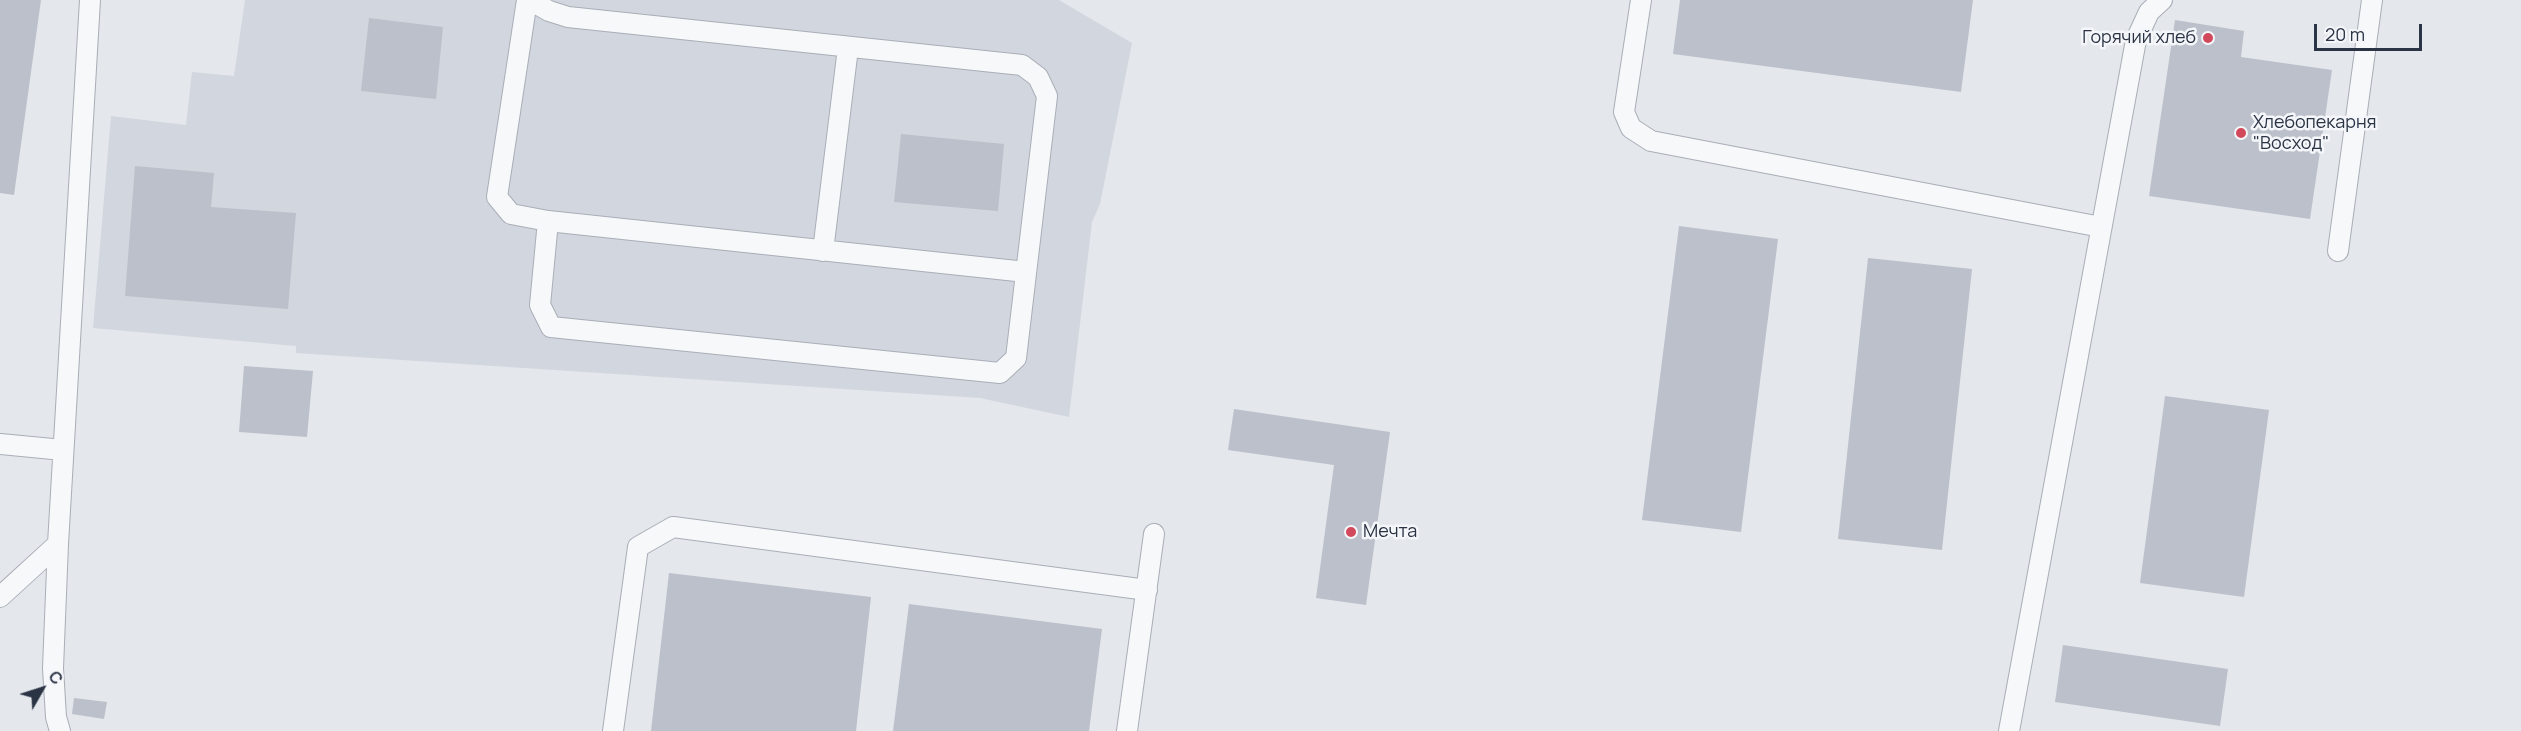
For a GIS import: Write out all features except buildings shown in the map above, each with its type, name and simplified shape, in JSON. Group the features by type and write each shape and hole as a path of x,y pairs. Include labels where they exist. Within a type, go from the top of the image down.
{"lane":[{"path":"60,731 56,717 53,668 58,544 90,0"},
{"path":"548,221 540,305 551,327 1000,373 1016,357 1047,96 1038,77 1022,65 568,17 549,11 528,0 497,197 511,214 548,221 1026,272"},
{"path":"1641,0 1624,112 1630,128 1651,141 2101,227"},
{"path":"2009,731 2136,40 2149,12 2162,0"},
{"path":"2338,251 2372,0"},
{"path":"823,251 848,48"},
{"path":"0,444 63,450"},
{"path":"613,731 638,547 673,527 1147,590"},
{"path":"1127,731 1154,534"},
{"path":"0,597 58,544"}],"shaded area":[{"path":"245,0 1059,0 1132,43 1100,204 1092,222 1069,417 980,398 296,353 296,346 93,328 111,116 186,125 192,72 234,76"}],"place":[{"name":"Горячий хлеб","path":"2208,38"},
{"name":"Хлебопекарня \"Восход\"","path":"2241,133"},
{"name":"Мечта","path":"1351,532"}]}
